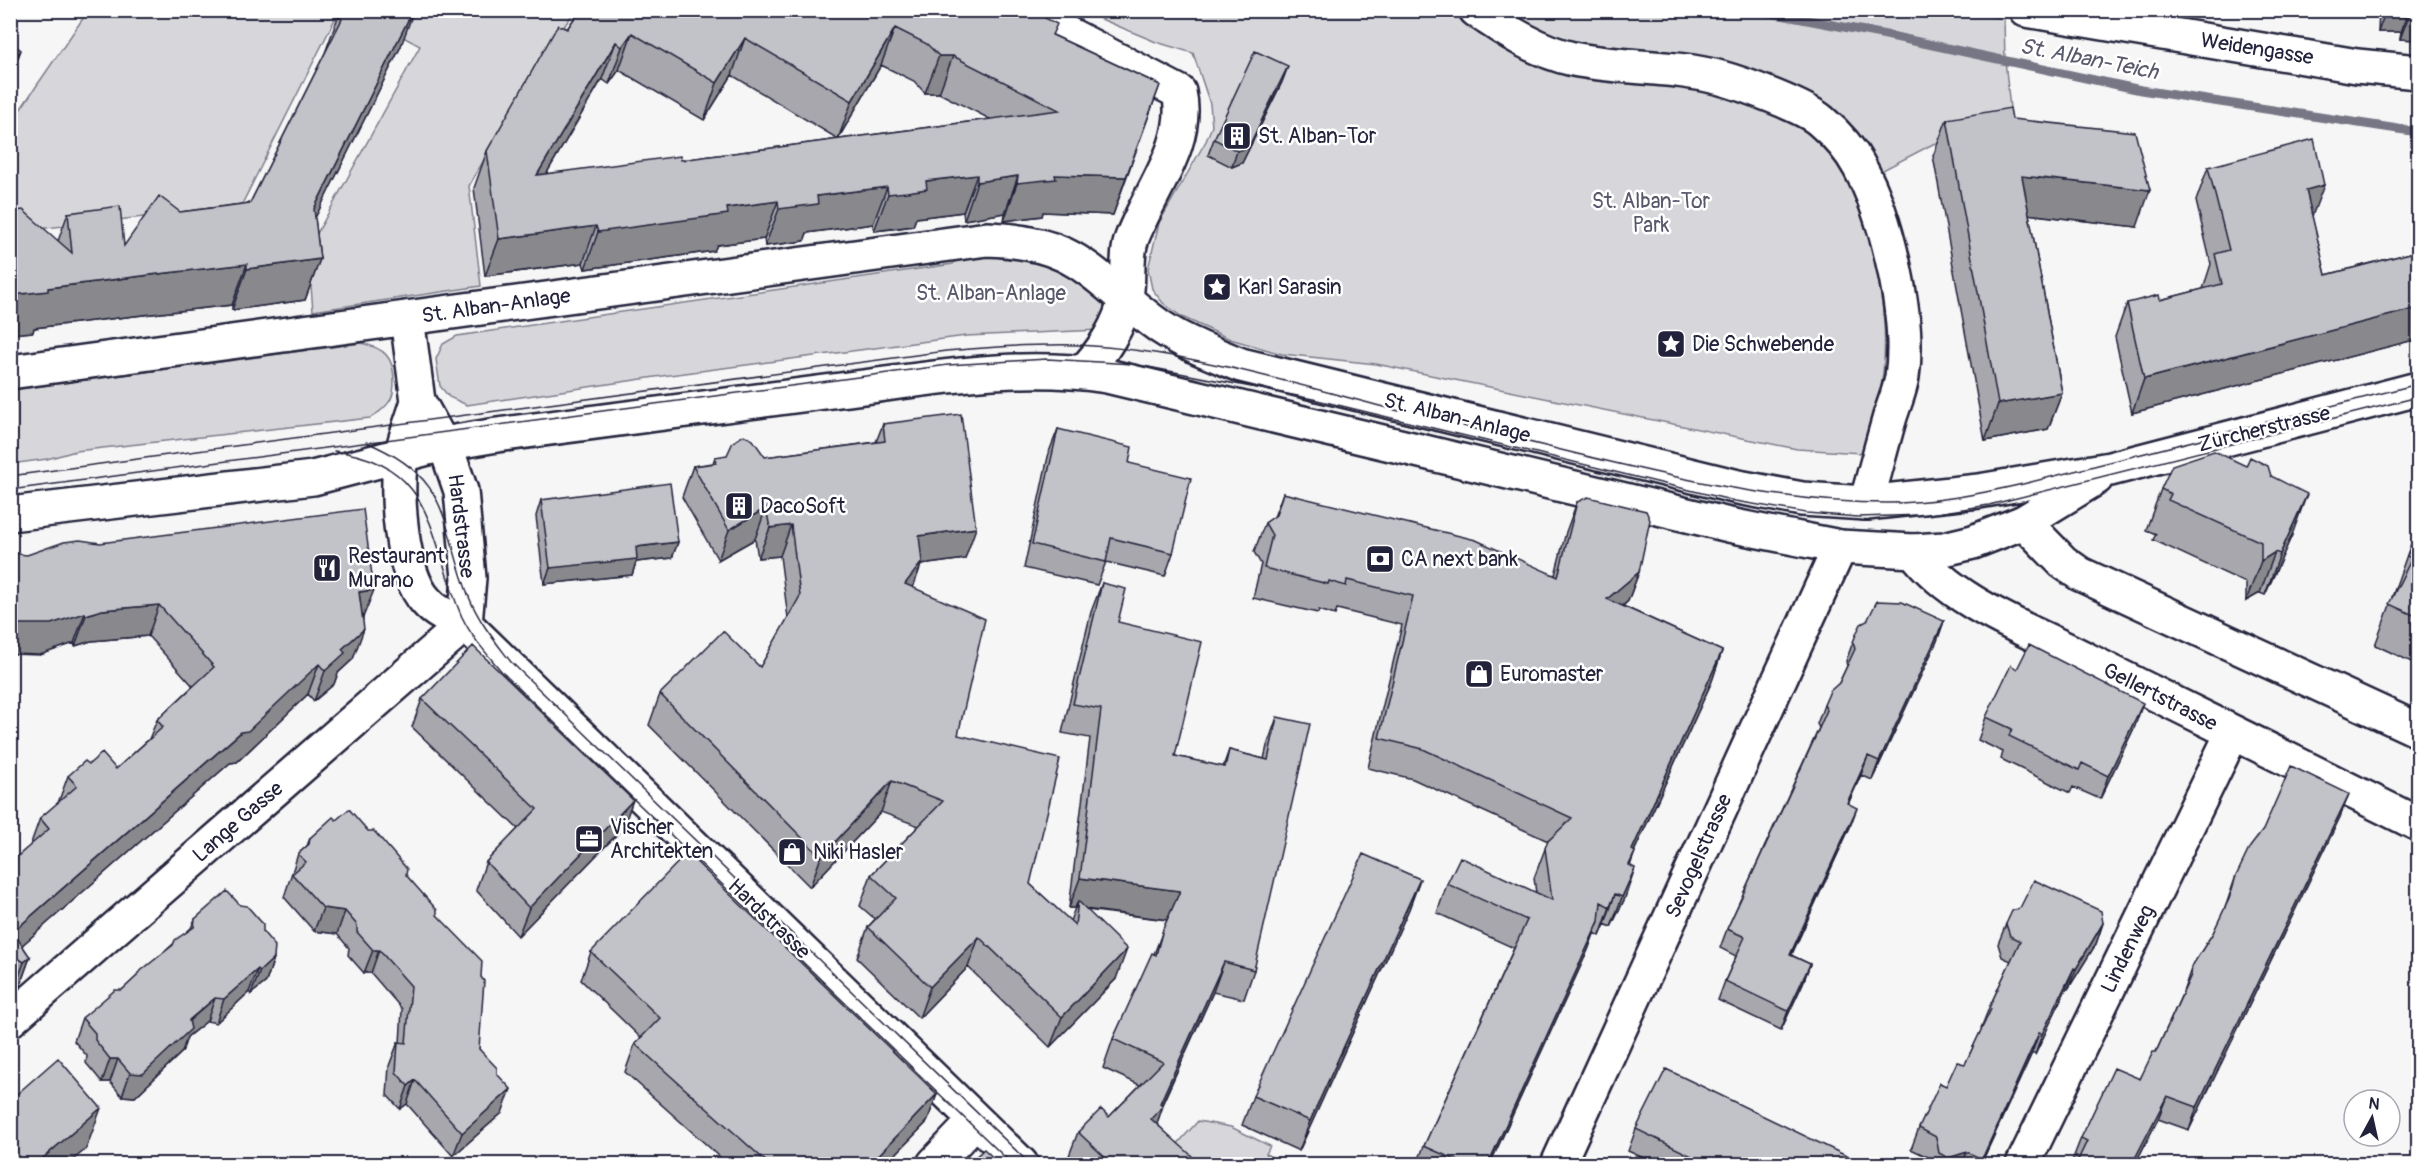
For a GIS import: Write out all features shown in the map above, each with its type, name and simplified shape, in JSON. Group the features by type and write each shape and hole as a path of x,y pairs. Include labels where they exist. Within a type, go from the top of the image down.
{"street":[{"path":"1022,10 1179,92 1183,109 1177,139 1136,227 1126,297 1104,347 1083,372"},
{"name":"Sevogelstrasse","path":"1476,10 1540,48 1574,59 1680,69 1722,78 1762,92 1819,119 1840,140 1858,164 1878,206 1898,294 1903,331 1902,377 1866,503 1840,547 1558,1164"},
{"name":"Weidengasse","path":"2026,10 2357,66 2418,72"},
{"path":"1093,271 1136,227"},
{"name":"St. Alban-Anlage","path":"10,372 987,239 1033,243 1055,249 1093,271 1150,319 1183,341 1241,365 1738,487 1802,499 1866,503"},
{"name":"Hardstrasse","path":"407,318 418,401 443,444 461,491 469,578 465,624"},
{"name":"St. Alban-Anlage","path":"10,514 313,478 443,444 954,376 1083,372 1729,525 1840,547"},
{"name":"Zürcherstrasse","path":"1866,503 1979,491 2110,469 2418,389"},
{"name":"Hardstrasse","path":"418,401 402,454 397,499 405,548 414,581 423,599 434,609 465,624 1021,1164"},
{"name":"Zürcherstrasse","path":"1840,547 1914,551 1944,549 1972,542 2024,522 2110,469"},
{"path":"1979,491 2003,502 2063,562 2080,574 2418,730"},
{"path":"1914,551 1920,526 1936,496"},
{"name":"Gellertstrasse","path":"1866,503 1930,570 1954,591 2232,734 2418,824"},
{"name":"Lange Gasse","path":"10,1020 465,624"},
{"name":"Lindenweg","path":"2023,1164 2232,734"},
{"path":"934,1164 975,1121"}],"green space":[{"name":"St. Alban-Tor Park","path":"1213,10 1269,15 1307,15 1363,10 1964,11 2004,19 2005,60 2012,128 1933,144 1854,185 1873,253 1884,319 1881,386 1874,419 1861,453 1797,449 1376,364 1282,354 1230,339 1182,317 1163,303 1152,289 1148,269 1159,223 1206,141 1212,126 1210,104 1193,53 1156,42 1082,11"},
{"path":"88,11 339,11 241,206 11,232 11,123"},
{"path":"355,11 575,11 548,49 469,186 481,286 313,311 308,250 420,46"},
{"name":"St. Alban-Anlage","path":"991,251 1057,265 1104,301 1104,317 1100,330 966,336 662,376 467,405 449,397 440,386 436,359 443,344 457,336 953,264 960,254"},
{"path":"361,343 382,351 390,360 394,373 391,399 384,408 370,418 76,451 47,459 11,464 11,390"},
{"path":"1198,1121 1231,1127 1270,1146 1266,1154 1283,1164 1172,1164 1165,1158"}],"building":[{"path":"10,10 17,10 10,20"},
{"path":"341,10 413,10 314,209 320,259 247,269 247,264 48,288 48,291 13,295 14,303 10,304 10,212 23,210 72,253 68,213 120,206 124,246 159,196 180,212 250,203 342,19 338,17"},
{"path":"580,10 1030,10 1057,24 1052,35 1160,85 1126,177 1055,175 1056,179 1017,183 1018,176 977,182 977,175 926,181 927,189 907,192 888,194 887,187 817,196 818,204 779,209 778,201 727,208 728,214 598,232 596,226 499,239 487,151 558,25 567,29","holes":["895,28 927,44 939,56 953,56 1059,110 681,160 680,156 537,175 616,42 622,47 632,33 717,83 745,38 852,101"]},
{"path":"10,42 21,50 10,63"},
{"path":"1255,51 1288,66 1248,148 1237,151 1214,139"},
{"path":"2010,108 2012,119 2135,132 2150,190 2022,176 2062,393 1998,404 1947,119"},
{"path":"2314,139 2324,185 2306,190 2326,275 2418,251 2418,308 2144,379 2127,303 2159,295 2160,300 2222,284 2215,254 2229,250 2208,167"},
{"path":"961,414 976,528 919,536 922,562 905,584 985,619 958,735 1060,759 1030,884 1075,925 1078,901 1127,949 1062,1017 979,937 930,987 868,927 896,898 871,875 943,801 892,781 821,857 660,694 723,631 760,667 800,596 791,525 770,528 766,508 729,530 693,466 716,463 715,457 727,455 733,442 744,435 753,440 765,457 885,441 883,424"},
{"path":"1058,429 1132,447 1129,463 1191,478 1173,553 1111,538 1106,562 1032,544"},
{"path":"2214,451 2246,466 2250,457 2268,466 2271,476 2307,494 2280,554 2275,552 2261,561 2261,542 2168,500 2171,494 2161,489 2172,465"},
{"path":"670,483 678,542 636,547 637,559 550,568 541,500"},
{"path":"1283,493 1476,540 1558,577 1577,502 1588,497 1646,511 1650,520 1639,572 1607,599 1722,651 1632,850 1635,852 1629,865 1635,868 1622,897 1615,894 1610,907 1601,902 1599,921 1488,1164 1465,1164 1424,1146 1527,920 1447,884 1460,857 1552,900 1545,848 1548,841 1572,818 1423,749 1379,738 1413,596 1347,580 1346,586 1329,581 1328,584 1264,568 1272,535 1265,523 1276,515"},
{"path":"363,509 374,590 359,592 364,629 342,649 345,653 325,671 319,664 248,731 241,732 13,932 30,957 24,962 10,953 10,861 49,829 40,818 77,786 68,776 85,761 89,764 102,753 116,769 163,727 157,720 214,667 159,605 102,610 51,624 10,625 10,553 27,555 64,542 80,540 100,543"},
{"path":"2418,531 2418,617 2389,604 2412,558 2407,556"},
{"path":"1102,583 1126,589 1118,622 1202,642 1175,756 1225,767 1229,750 1268,760 1277,717 1310,724 1254,970 1224,962 1160,1103 1163,1106 1151,1119 1192,1156 1190,1158 1197,1164 1112,1164 1078,1132 1101,1109 1109,1117 1163,1062 1113,1039 1152,953 1156,955 1163,929 1180,891 1080,878 1101,709 1073,704"},
{"path":"1877,601 1902,602 1944,621 1879,761 1868,756 1847,803 1857,808 1790,955 1810,964 1788,1011 1725,981 1745,937 1727,929 1827,710 1824,705 1830,691 1839,683 1855,649 1853,642 1857,632 1861,624 1867,621"},
{"path":"2029,645 2143,703 2108,776 2082,763 2079,770 2009,736 2012,729 1986,717 2011,665 2017,669"},
{"path":"473,646 633,800 529,908 486,862 537,809 422,699"},
{"path":"2291,766 2349,794 2197,1107 2167,1096 2132,1164 2076,1164 2087,1141 2081,1138 2114,1068 2140,1079 2153,1052 2156,1052 2191,975 2192,966 2213,933 2229,899 2236,876 2250,847 2263,830"},
{"path":"349,809 368,831 374,831 382,840 407,869 406,875 437,910 437,915 482,961 481,977 484,981 479,1049 497,1068 497,1074 511,1089 462,1133 415,1080 408,1086 396,1072 398,1042 406,1043 411,986 379,950 373,950 357,932 357,925 345,911 323,908 292,874 306,862 298,854 309,844 310,838 333,817 336,820"},
{"path":"687,853 937,1094 870,1164 769,1164 635,1044 660,1018 591,952"},
{"path":"1363,854 1420,879 1310,1121 1253,1096"},
{"path":"2034,880 2101,911 2103,923 2076,969 2074,968 2042,1034 2039,1033 1982,1159 1967,1152 1948,1158 1939,1153 1936,1137 1919,1128 1940,1083 1946,1086 1957,1062 1965,1064 1991,1009 1989,1008 2020,941 2010,936 2006,924 2012,911 2020,908"},
{"path":"227,891 240,905 247,906 263,924 263,932 275,946 274,958 224,999 215,998 189,1020 191,1029 143,1074 130,1073 118,1059 110,1059 95,1040 95,1033 82,1018 115,990 122,990 138,973 173,945 175,940 194,927 195,919"},
{"path":"58,1058 101,1108 36,1164 10,1164 10,1100"},
{"path":"1666,1069 1863,1164 1708,1164 1636,1129"},
{"path":"984,1149 1000,1164 968,1164"}],"waterway":[{"name":"St. Alban-Teich","path":"1754,10 1886,35 2141,90 2418,132"}],"tram line":[{"path":"10,476 946,351 1012,346 1078,345 1159,354 1240,370 1399,411"},
{"path":"10,490 948,365 1047,359 1133,364 1313,399 1735,501 1806,513 1858,517 1924,515 1989,505 2418,397"},
{"path":"1463,426 1621,465 1727,487 1834,501 1905,503 1956,497 2023,484 2418,384"},
{"path":"366,442 394,456 415,471 429,487 447,525 473,606 511,662 1030,1164"},
{"path":"334,451 368,459 393,472 412,489 425,511 462,617 475,639 503,673 1012,1164"}],"place":[{"name":"St. Alban-Tor","path":"1237,136"},
{"name":"Karl Sarasin","path":"1217,287"},
{"name":"Die Schwebende","path":"1671,344"},
{"name":"DacoSoft","path":"739,506"},
{"name":"CA next bank","path":"1380,559"},
{"name":"Restaurant Murano","path":"327,568"},
{"name":"Euromaster","path":"1479,674"},
{"name":"Vischer Architekten","path":"589,839"},
{"name":"Niki Hasler","path":"792,852"}]}
